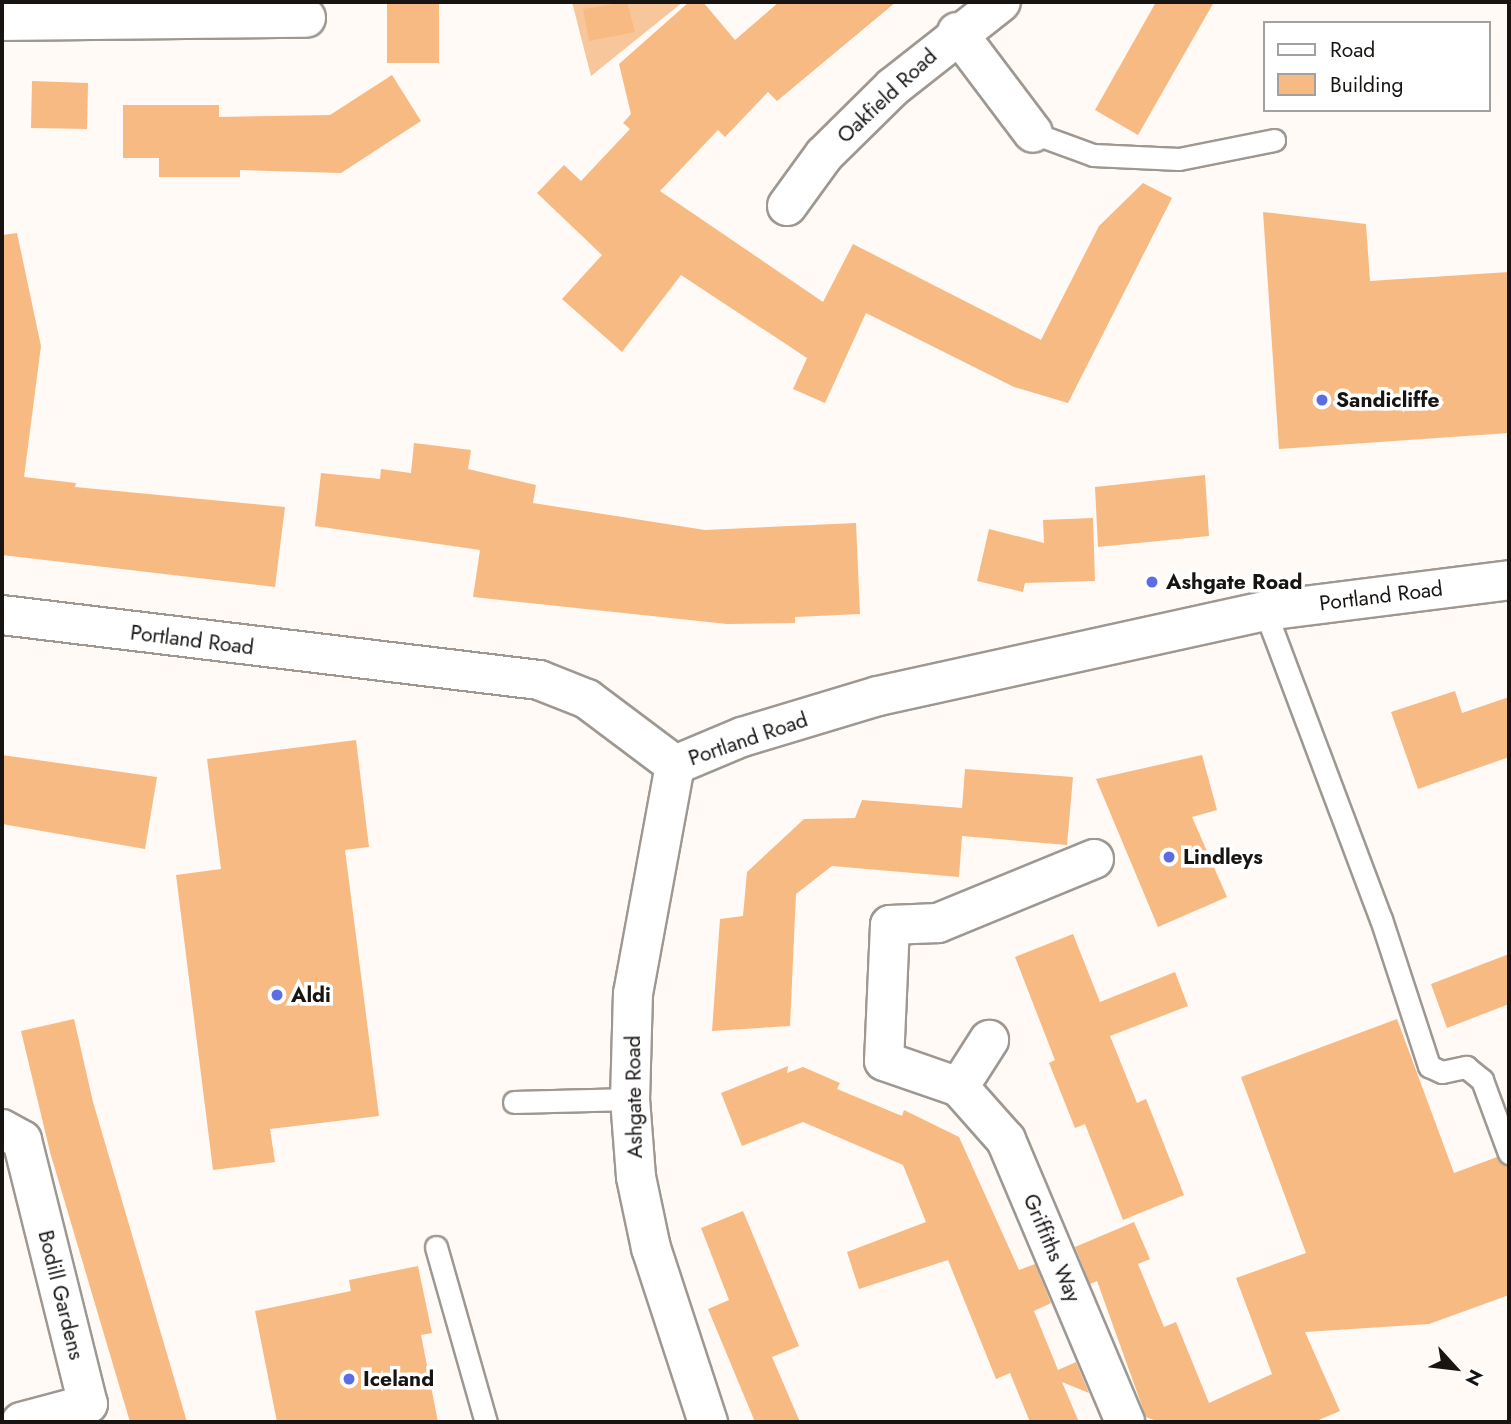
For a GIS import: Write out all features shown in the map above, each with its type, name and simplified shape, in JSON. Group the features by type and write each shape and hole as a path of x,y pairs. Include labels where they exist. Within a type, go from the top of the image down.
{"street":[{"name":"Oakfield Road","path":"787,206 824,155 957,32 1001,2"},
{"path":"2,21 306,18"},
{"path":"957,32 1033,134"},
{"name":"Portland Road","path":"2,615 539,680 587,699 675,765 742,737 878,696 1265,611 1509,580"},
{"name":"Ashgate Road","path":"675,765 633,993 630,1098 636,1177 651,1248 708,1422"},
{"name":"Griffiths Way","path":"1094,859 938,923 890,925 884,1061 959,1087 1006,1140 1125,1422"},
{"path":"959,1087 989,1040"},
{"name":"Bodill Gardens","path":"2,1129 22,1140 88,1404 21,1422"}],"lane":[{"path":"1033,134 1093,155 1179,159 1274,140"},
{"path":"1265,611 1381,919 1429,1066 1442,1072 1466,1066 1482,1080 1509,1153"},
{"path":"514,1102 630,1098"},
{"path":"436,1247 486,1422"}],"shaded area":[{"path":"572,2 683,2 591,76"}],"building":[{"path":"387,2 439,2 439,63 387,63"},
{"path":"627,2 635,32 589,41 583,9"},
{"path":"689,2 703,2 735,40 779,2 896,2 777,101 768,92 725,137 718,130 660,191 823,302 853,244 1041,340 1099,226 1143,183 1172,198 1068,403 1014,387 866,313 825,403 793,389 807,358 681,275 622,352 562,299 602,255 537,193 564,165 581,181 630,129 623,123 631,114 619,64"},
{"path":"1156,2 1214,2 1138,135 1095,110"},
{"path":"392,75 421,121 341,173 240,170 240,177 159,177 159,158 123,158 123,105 219,105 219,117 330,115"},
{"path":"32,81 88,83 87,129 31,128"},
{"path":"1263,212 1366,224 1370,281 1509,272 1509,433 1279,449"},
{"path":"17,233 41,346 24,477 76,483 75,487 285,507 275,587 2,555 2,235"},
{"path":"414,443 471,450 468,469 536,485 533,503 705,530 856,523 860,614 795,617 795,623 727,624 473,597 480,550 315,526 321,473 380,479 381,469 411,473"},
{"path":"1205,475 1209,536 1098,547 1095,487"},
{"path":"1093,518 1095,581 1025,583 1023,592 977,581 989,529 1044,543 1043,520"},
{"path":"1455,691 1462,713 1509,697 1509,757 1418,789 1391,712"},
{"name":"Aldi","path":"356,740 369,847 345,850 379,1116 270,1129 275,1162 213,1170 176,875 221,869 207,759"},
{"path":"2,755 157,777 145,849 2,824"},
{"name":"Lindleys","path":"1202,755 1217,810 1192,817 1227,897 1158,927 1096,779"},
{"path":"965,769 1073,777 1067,845 962,836 959,877 832,866 796,894 790,1026 712,1031 720,919 743,916 747,872 804,819 855,818 862,800 962,808"},
{"path":"1073,934 1100,1002 1175,972 1188,1006 1110,1036 1137,1103 1146,1099 1184,1195 1123,1220 1085,1124 1075,1128 1049,1063 1055,1060 1015,957"},
{"path":"1509,954 1509,1004 1447,1028 1431,984"},
{"path":"74,1019 93,1102 187,1422 130,1422 50,1152 21,1031"},
{"path":"1397,1019 1454,1173 1497,1157 1509,1166 1509,1295 1429,1324 1305,1332 1340,1411 1314,1422 1159,1422 1146,1417 1097,1281 1090,1284 1075,1247 1134,1222 1150,1259 1138,1264 1164,1327 1176,1322 1209,1403 1272,1374 1236,1278 1306,1253 1241,1077"},
{"path":"788,1066 787,1073 803,1067 840,1083 837,1089 902,1116 904,1110 959,1137 1019,1270 1035,1264 1051,1303 1034,1311 1058,1370 1076,1362 1089,1393 1062,1382 1079,1422 1030,1422 1010,1373 996,1379 948,1260 859,1289 847,1252 926,1222 903,1165 803,1122 742,1146 721,1093"},
{"path":"743,1211 799,1346 772,1357 800,1422 755,1422 708,1309 729,1300 701,1228"},
{"name":"Iceland","path":"418,1266 432,1333 421,1335 438,1422 277,1422 255,1311 351,1291 349,1280"}],"place":[{"name":"Sandicliffe","path":"1322,400"},
{"name":"Ashgate Road","path":"1152,582"},
{"name":"Lindleys","path":"1169,857"},
{"name":"Aldi","path":"277,995"},
{"name":"Iceland","path":"349,1379"}]}
